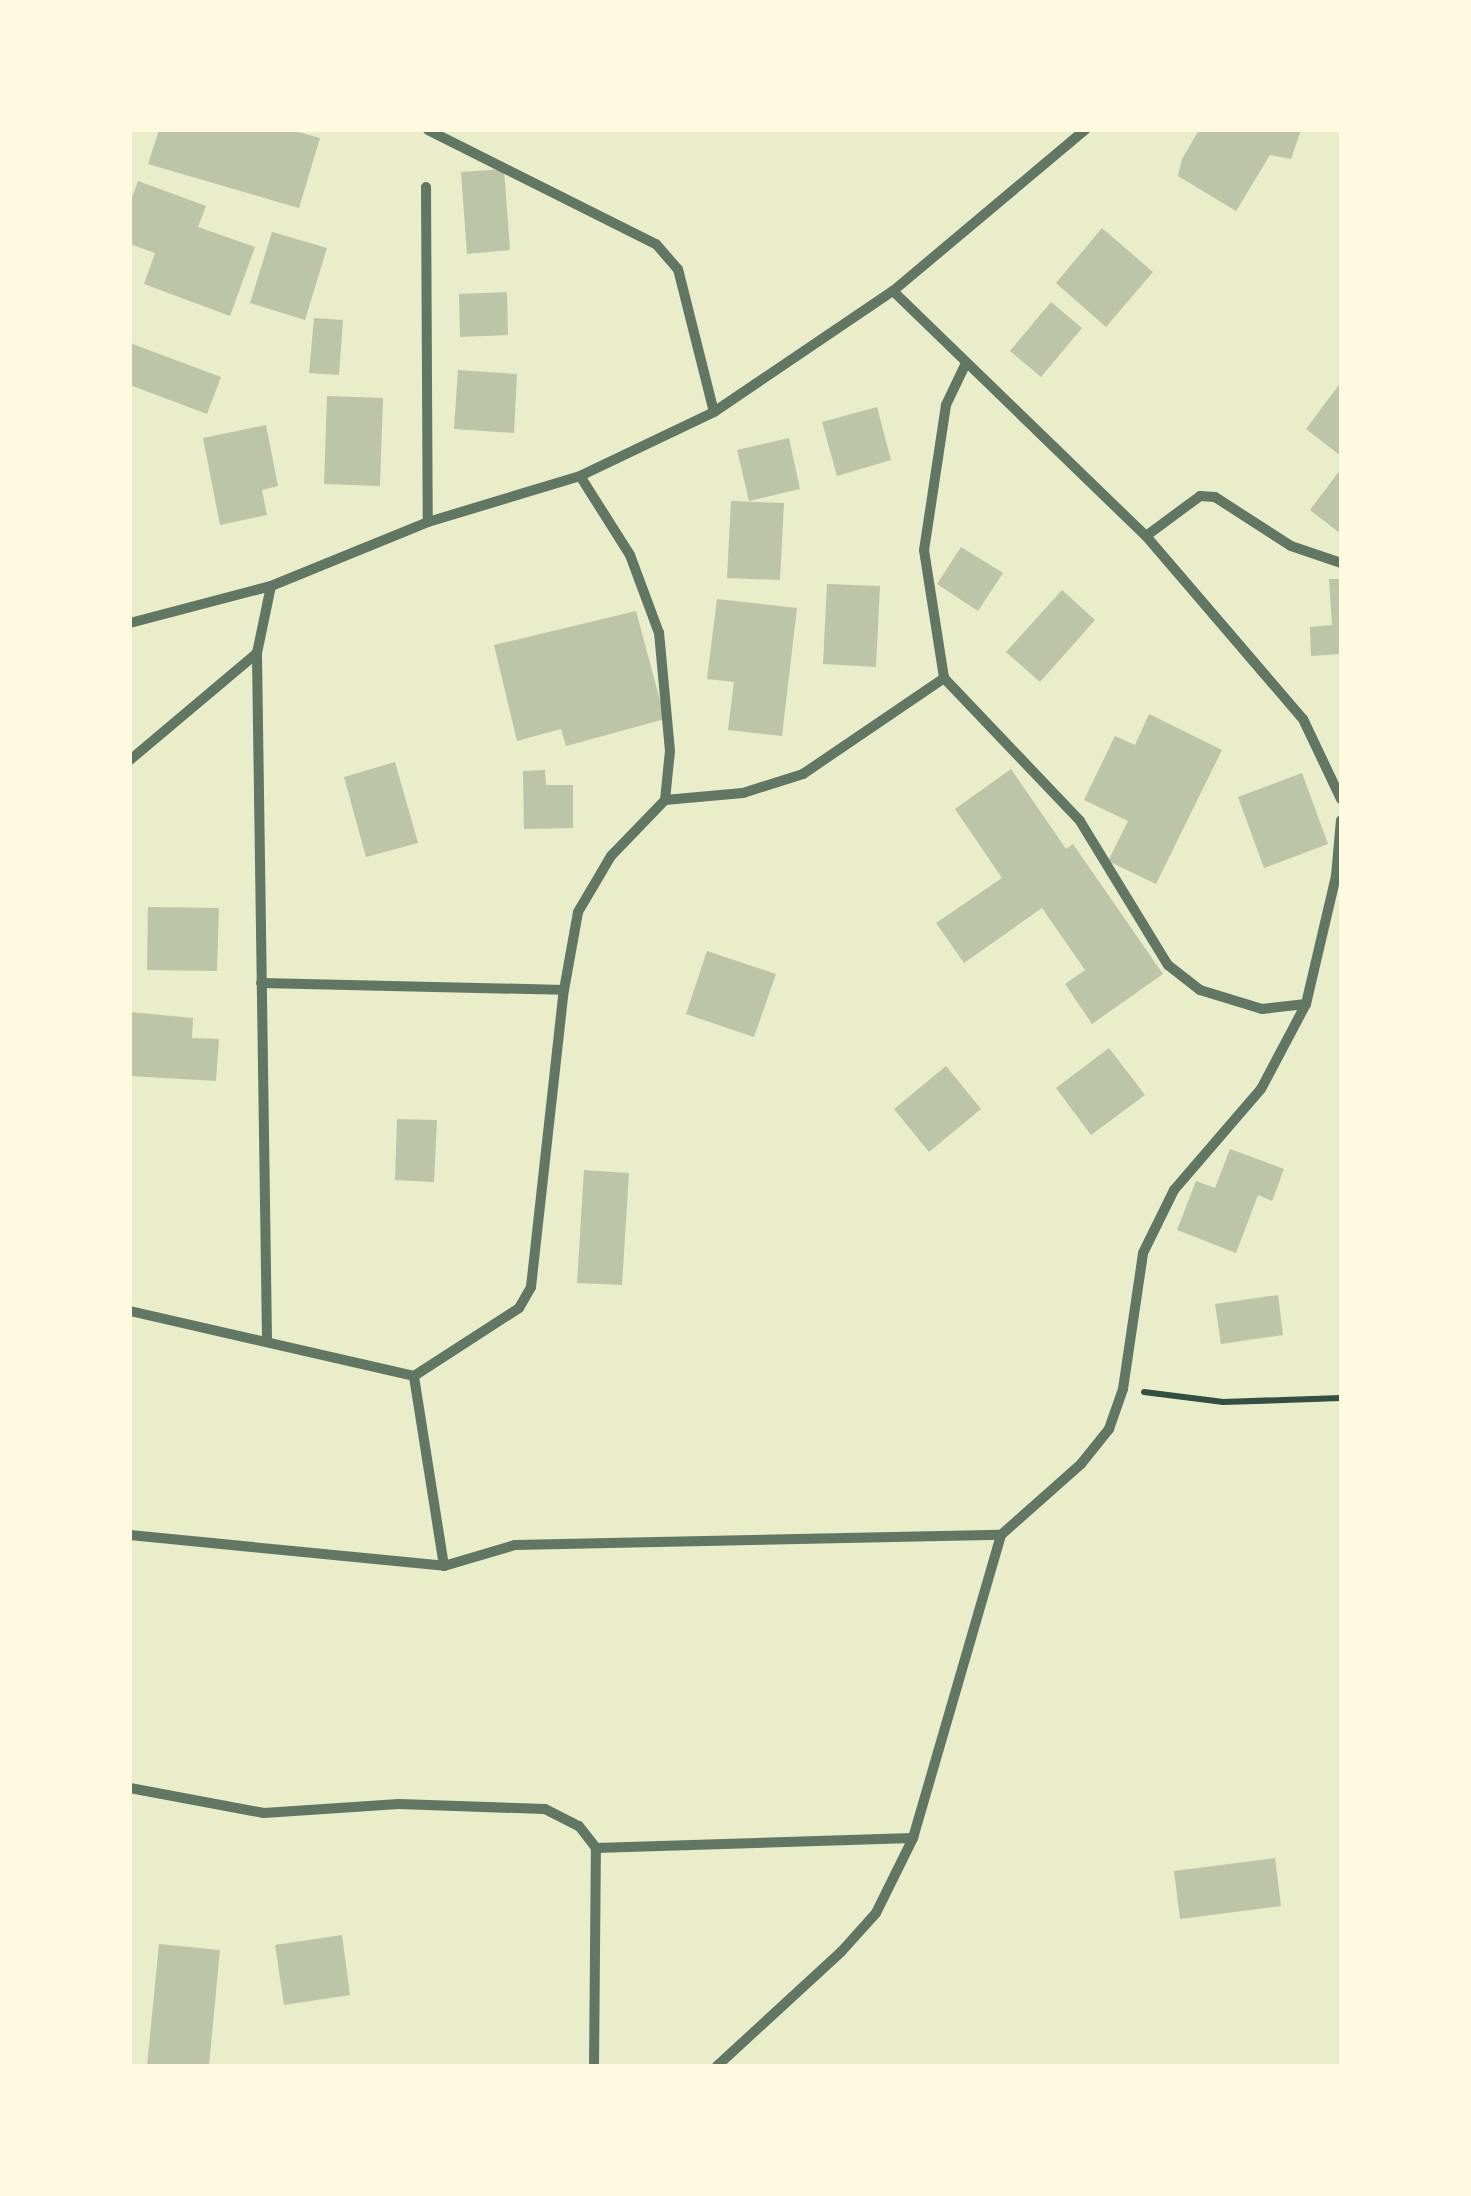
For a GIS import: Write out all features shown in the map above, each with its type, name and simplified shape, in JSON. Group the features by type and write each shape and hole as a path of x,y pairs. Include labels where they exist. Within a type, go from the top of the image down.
{"street":[{"path":"428,130 656,244 678,270 714,412"},
{"path":"130,623 271,586 428,522 580,476 714,412 893,291 1085,130"},
{"path":"426,187 428,522"},
{"path":"893,291 1146,536 1304,719 1341,798"},
{"path":"966,362 942,421 924,550 944,678 1080,821 1168,965 1200,990 1262,1009 1306,1004"},
{"path":"130,1311 414,1376 519,1308 531,1286 564,990 578,912 611,856 664,800 670,734 658,633 630,555 580,476"},
{"path":"1146,536 1200,496 1215,497 1291,546 1341,563"},
{"path":"267,1340 256,653 271,586"},
{"path":"130,760 256,653"},
{"path":"664,800 742,793 803,774 944,678"},
{"path":"717,2066 841,1952 876,1912 913,1838 1000,1535 1081,1464 1109,1429 1123,1389 1143,1252 1174,1190 1261,1089 1306,1004 1336,876 1341,820"},
{"path":"262,984 564,990"},
{"path":"414,1376 444,1566"},
{"path":"130,1536 444,1566 515,1545 1000,1535"},
{"path":"130,1788 264,1813 399,1804 545,1809 579,1826 596,1848 594,2066"},
{"path":"596,1848 913,1838"}],"path":[{"path":"1123,1389 1224,1402 1341,1398"}],"building":[{"path":"159,130 291,130 320,138 299,208 148,164"},
{"path":"1199,130 1301,130 1291,159 1270,155 1236,211 1178,176 1182,159"},
{"path":"504,169 510,250 467,254 461,172"},
{"path":"138,181 206,206 198,227 255,247 230,316 144,284 155,253 130,244 130,203"},
{"path":"1102,228 1153,272 1106,327 1056,283"},
{"path":"272,232 327,248 305,320 250,303"},
{"path":"507,292 508,335 460,337 459,294"},
{"path":"1051,302 1082,328 1041,377 1010,351"},
{"path":"314,318 343,320 339,375 309,373"},
{"path":"130,343 221,377 207,414 130,385"},
{"path":"458,370 517,374 514,433 454,429"},
{"path":"1341,382 1341,456 1306,429"},
{"path":"327,396 383,398 380,486 324,484"},
{"path":"877,407 891,460 837,476 822,422"},
{"path":"266,425 278,486 262,490 267,515 220,525 203,438"},
{"path":"789,438 800,489 749,501 737,450"},
{"path":"1341,469 1341,534 1310,510"},
{"path":"731,501 784,503 780,580 727,578"},
{"path":"961,547 1003,573 978,611 937,584"},
{"path":"1329,579 1341,579 1341,654 1311,656 1310,627 1332,625"},
{"path":"827,584 880,586 876,667 823,664"},
{"path":"1062,590 1095,620 1040,682 1006,652"},
{"path":"717,599 797,608 782,736 728,730 734,682 707,679"},
{"path":"636,611 665,719 566,746 561,729 517,741 494,645"},
{"path":"1149,714 1222,750 1156,884 1108,861 1128,821 1084,800 1115,736 1135,745"},
{"path":"395,762 418,843 366,857 344,777"},
{"path":"1011,769 1066,849 1073,844 1163,974 1092,1024 1065,984 1085,970 1042,908 964,963 936,923 1002,878 955,809"},
{"path":"545,770 546,785 573,785 573,828 524,829 523,771"},
{"path":"1302,773 1328,844 1264,868 1238,797"},
{"path":"148,907 219,908 217,971 147,970"},
{"path":"707,951 776,974 754,1037 686,1014"},
{"path":"130,1012 193,1018 192,1038 219,1039 216,1081 130,1076"},
{"path":"1109,1048 1145,1095 1091,1135 1056,1088"},
{"path":"946,1066 981,1109 929,1152 894,1109"},
{"path":"397,1119 437,1120 434,1182 395,1180"},
{"path":"1230,1149 1284,1169 1272,1201 1258,1195 1236,1253 1177,1230 1196,1181 1215,1188"},
{"path":"584,1170 629,1173 622,1285 577,1283"},
{"path":"1278,1295 1283,1335 1221,1344 1215,1304"},
{"path":"1275,1858 1281,1906 1180,1919 1174,1871"},
{"path":"342,1935 350,1995 284,2005 275,1945"},
{"path":"159,1944 220,1950 209,2066 147,2066"}]}
